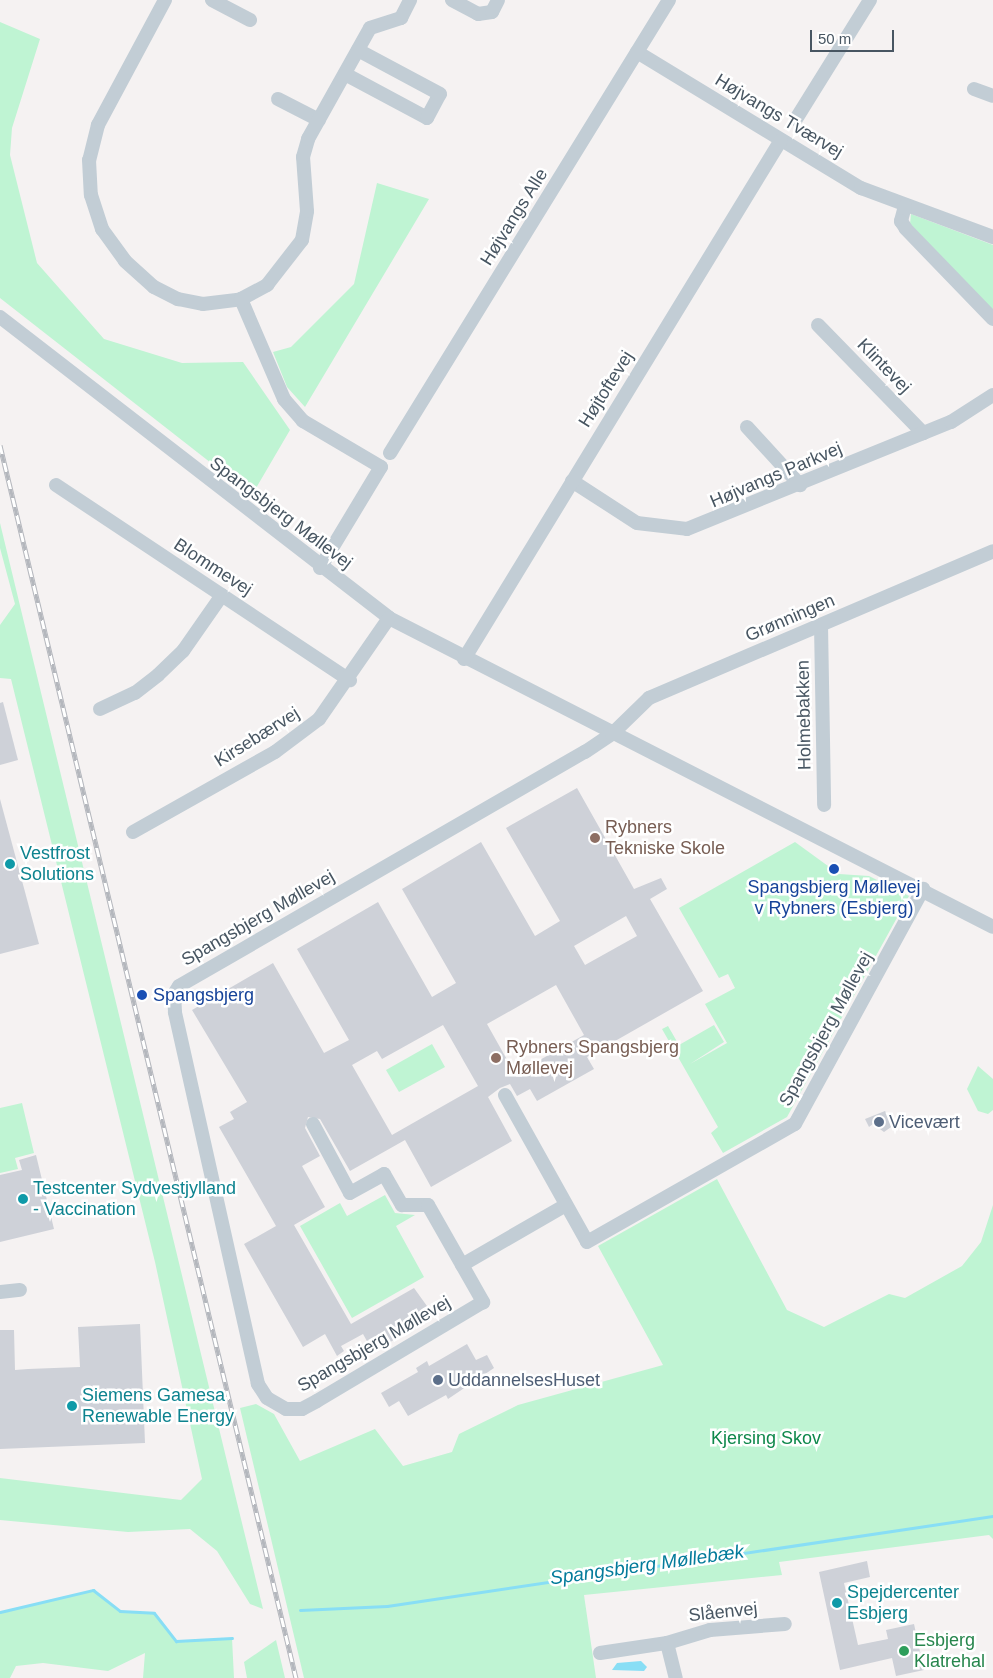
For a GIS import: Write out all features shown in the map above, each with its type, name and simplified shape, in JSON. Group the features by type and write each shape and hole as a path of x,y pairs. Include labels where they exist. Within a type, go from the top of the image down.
{"street":[{"path":"165,0 98,125 89,160 91,195 102,229 125,260 154,287 178,300 203,304 241,299 267,285 288,263 302,240 307,212 303,156 319,120 370,28 401,18 410,0"},
{"path":"212,0 250,20"},
{"path":"452,0 478,14 492,12 498,0"},
{"name":"Højvangs Alle","path":"390,453 669,0"},
{"path":"796,119 870,0"},
{"path":"344,74 427,118 440,94 358,50"},
{"name":"Højvangs Tværvej","path":"637,52 861,188 993,238"},
{"path":"974,89 993,96"},
{"path":"278,99 319,120"},
{"name":"Højtoftevej","path":"464,659 782,140"},
{"path":"905,206 901,221 906,229 993,319"},
{"path":"241,299 284,400 303,421 381,468 320,568"},
{"name":"Spangsbjerg Møllevej","path":"0,318 320,568 390,618 464,659 612,734 750,799 993,926"},
{"name":"Klintevej","path":"818,325 923,433"},
{"name":"Højvangs Parkvej","path":"572,481 637,523 670,530 704,526 923,433 979,407 993,395"},
{"path":"747,427 800,485"},
{"name":"Blommevej","path":"56,485 350,680"},
{"name":"Grønningen","path":"612,734 649,698 993,551"},
{"path":"100,709 135,693 158,675 183,651 222,595"},
{"name":"Kirsebærvej","path":"133,832 275,752 319,720 350,680 390,618"},
{"name":"Holmebakken","path":"821,626 824,805"},
{"name":"Spangsbjerg Møllevej","path":"313,1124 350,1193 384,1174 402,1205 428,1205 483,1302 302,1409 286,1409 267,1398 258,1384 174,994 196,976 612,734"},
{"name":"Spangsbjerg Møllevej","path":"505,1095 587,1242 795,1124 923,889"},
{"path":"462,1265 566,1204"},
{"path":"0,1292 20,1290"},
{"name":"Slåenvej","path":"600,1652 667,1643 710,1630 785,1624"},
{"path":"667,1643 676,1678"}],"green space":[{"path":"0,22 40,39 12,128 10,155 37,263 104,339 182,363 243,362 290,430 252,495 0,298"},
{"path":"377,183 429,199 305,407 287,387 273,352 291,347 354,284"},
{"path":"911,214 993,245 993,311 910,224"},
{"path":"0,523 263,1609 250,1604 217,1551 190,1529 128,1532 0,1520 0,1478 181,1500 202,1479 155,1262 11,679 0,678 0,625 15,604 0,548"},
{"path":"795,842 839,874 869,876 909,896 787,1117 723,1153 711,1133 718,1127 662,1029 668,1026 679,1045 714,1025 724,1042 690,1064 727,1043 705,1004 735,988 728,974 719,978 679,908"},
{"path":"432,1044 445,1067 399,1092 386,1070"},
{"path":"978,1066 993,1079 993,1110 988,1114 978,1111 967,1089"},
{"path":"22,1103 34,1153 15,1158 18,1169 0,1173 0,1108"},
{"name":"Kjersing Skov","path":"717,1179 787,1310 824,1327 889,1294 905,1298 962,1266 981,1242 993,1205 993,1539 989,1535 779,1562 782,1575 584,1595 596,1678 304,1678 240,1408 256,1404 274,1414 300,1461 375,1429 403,1466 452,1452 459,1434 518,1405 663,1365 598,1246"},
{"path":"385,1195 395,1213 415,1215 396,1226 424,1277 352,1318 300,1226 340,1203 347,1216"},
{"path":"93,1590 120,1611 154,1613 176,1641 232,1638 234,1678 143,1678 145,1653 108,1671 43,1663 16,1666 10,1678 0,1678 0,1612"},
{"path":"276,1640 285,1678 247,1678 244,1662"}],"water":[{"path":"641,1661 647,1667 644,1671 612,1670 617,1663"}],"building":[{"path":"3,702 18,760 0,765 0,703"},
{"name":"Rybners Spangsbjerg Møllevej","path":"577,788 634,889 661,878 667,889 650,899 703,991 587,1057 594,1069 537,1101 530,1089 517,1096 510,1084 500,1088 488,1097 512,1141 431,1187 405,1140 350,1171 320,1119 308,1117 305,1128 320,1156 302,1166 325,1207 294,1225 351,1324 414,1288 432,1313 430,1319 373,1352 363,1334 341,1346 344,1351 337,1356 325,1334 303,1347 244,1244 276,1226 219,1127 234,1119 230,1112 247,1102 192,1010 273,963 324,1053 349,1040 297,949 378,902 432,997 456,983 402,889 481,842 535,936 560,921 506,828","holes":["626,916 637,936 585,965 574,946","556,985 584,1035 515,1074 487,1024","443,1025 478,1086 392,1135 352,1065 377,1051 382,1059"]},
{"name":"Vestfrost Solutions","path":"0,799 39,944 0,954"},
{"name":"Vicevært","path":"885,1111 894,1125 884,1132 873,1124 869,1127 865,1119"},
{"name":"Testcenter Sydvestjylland - Vaccination","path":"36,1155 54,1229 0,1242 0,1175 22,1170 19,1160"},
{"name":"Siemens Gamesa Renewable Energy","path":"140,1324 145,1443 0,1449 0,1330 14,1330 15,1370 80,1367 78,1327"},
{"name":"UddannelsesHuset","path":"467,1344 476,1360 487,1355 494,1368 448,1399 446,1395 408,1416 399,1401 389,1407 381,1393 418,1372 416,1368 427,1361 429,1366"},
{"name":"Spejdercenter Esbjerg","path":"867,1561 870,1577 844,1583 858,1645 888,1639 886,1630 914,1624 924,1670 896,1676 892,1658 840,1670 819,1572"}],"waterway":[{"name":"Spangsbjerg Møllebæk","path":"300,1610 387,1606 993,1516"},
{"name":"Spangsbjerg Møllebæk","path":"0,1612 93,1590 120,1611 154,1613 176,1641 232,1638"}],"railway":[{"path":"0,445 296,1678"}],"place":[{"name":"Rybners Tekniske Skole","path":"595,838"},
{"name":"Vestfrost Solutions","path":"10,864"},
{"name":"Spangsbjerg Møllevej v Rybners (Esbjerg)","path":"834,869"},
{"name":"Spangsbjerg","path":"142,995"},
{"name":"Rybners Spangsbjerg Møllevej","path":"496,1058"},
{"name":"Vicevært","path":"879,1122"},
{"name":"Testcenter Sydvestjylland - Vaccination","path":"23,1199"},
{"name":"UddannelsesHuset","path":"438,1380"},
{"name":"Siemens Gamesa Renewable Energy","path":"72,1406"},
{"name":"Spejdercenter Esbjerg","path":"837,1603"},
{"name":"Esbjerg Klatrehal","path":"904,1651"}]}
